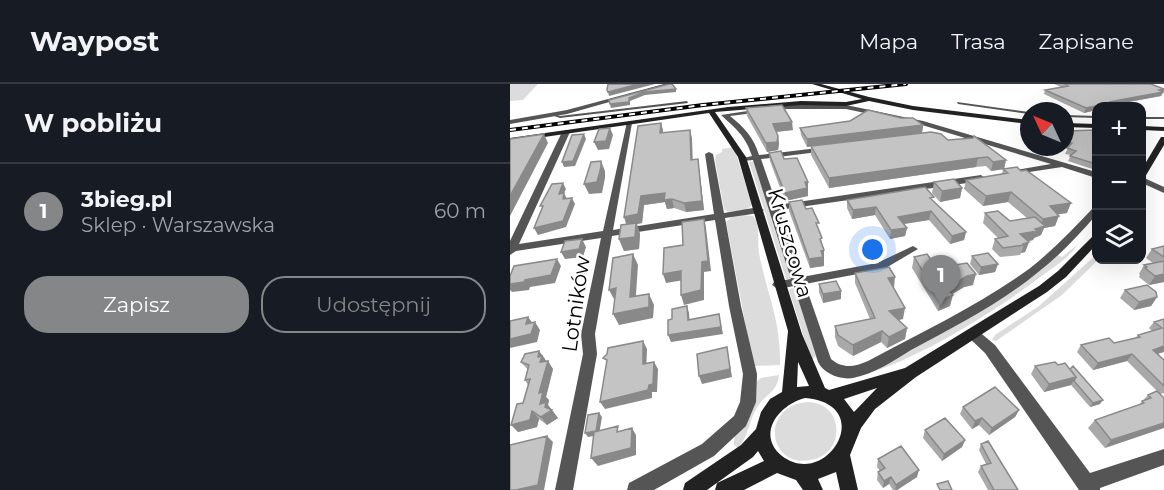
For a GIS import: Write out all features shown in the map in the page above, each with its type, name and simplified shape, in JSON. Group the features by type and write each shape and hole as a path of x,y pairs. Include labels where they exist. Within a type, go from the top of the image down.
{"main road":[{"path":"815,84 866,98 948,113 1020,121"},
{"path":"847,101 853,97 848,93"},
{"path":"834,103 866,98"},
{"path":"510,140 766,105 856,103 866,98"},
{"name":"Kruszcowa","path":"712,112 734,139 743,159 793,330 824,394"},
{"path":"1074,125 1092,126"},
{"path":"1146,127 1164,127"},
{"path":"1146,168 1164,139"},
{"path":"851,431 848,414 837,400 809,391 789,395 770,411 764,422 762,434 769,456 785,469 802,473 824,469 842,456 851,431 862,412 873,401 911,372 1062,274 1092,244"},
{"path":"789,395 793,330"},
{"path":"824,394 911,372"},
{"path":"692,490 747,451 762,434"},
{"path":"842,456 849,490"},
{"path":"724,490 777,464"},
{"path":"802,473 814,490"}],"street":[{"path":"510,122 553,115 670,84"},
{"path":"1092,174 955,132 843,106 786,107 724,115 746,134 758,157 825,362 834,370 851,374 867,368 967,313 1032,271 1068,240 1092,214"},
{"name":"Lotników","path":"564,490 590,354 588,334 629,123"},
{"path":"511,250 566,132"},
{"path":"938,136 955,132"},
{"path":"743,159 837,148"},
{"path":"636,490 708,450 740,421 748,402 750,374 735,306 709,154"},
{"path":"1002,175 1062,165"},
{"path":"775,208 991,177"},
{"path":"1146,182 1164,190"},
{"path":"511,250 759,210"},
{"path":"778,285 880,266 913,249"},
{"path":"972,334 990,349 1088,487 1164,457"}],"lane":[{"path":"553,115 560,117 687,102"},
{"path":"958,104 1020,112"},
{"path":"1074,116 1092,117"},
{"path":"1146,118 1164,118"}],"shaded area":[{"path":"510,84 538,84 523,100 510,101"},
{"path":"734,147 752,205 746,210 728,212 724,209 715,160 716,155 722,152 722,149"},
{"path":"755,161 793,277 789,280 786,279 749,162"},
{"path":"753,216 757,224 759,253 778,334 780,365 754,366 726,222 732,217"},
{"path":"1077,245 1057,265 1024,289 956,333 909,357 863,375 1043,267 1058,255 1062,257"},
{"path":"1092,259 1094,264 1062,295 996,341 992,340 995,335 1039,306"},
{"path":"792,288 796,290 816,356 811,360 789,290"},
{"path":"779,375 774,389 755,411 738,448 734,445 734,439 756,382 761,378"},
{"path":"808,402 820,405 829,411 834,419 835,439 830,449 822,456 811,460 796,460 785,455 778,446 775,435 776,424 782,413 793,406"}],"building":[{"path":"608,84 639,84 608,92"},
{"path":"669,84 676,89 644,92 629,98 629,102 610,104 609,100"},
{"path":"1065,84 1151,84 1164,89 1159,90 1163,92 1109,102 1092,102 1092,107 1086,108 1045,90 1068,86"},
{"path":"782,105 792,122 773,124 778,136 777,142 766,143 746,108"},
{"path":"868,110 901,118 913,118 923,125 807,139 800,128 850,121"},
{"path":"661,123 660,133 690,130 691,160 698,159 702,201 684,203 672,199 664,200 665,193 641,196 638,214 624,217 638,126"},
{"path":"610,128 606,141 594,142 599,129"},
{"path":"1092,130 1092,163 1070,156 1074,156 1076,151 1074,150 1074,131"},
{"path":"931,132 941,134 948,140 973,138 974,136 1006,160 993,162 988,157 978,158 829,178 811,146"},
{"path":"544,134 510,196 510,139"},
{"path":"584,134 573,161 562,162 572,135"},
{"path":"781,151 784,159 797,158 808,182 805,182 807,188 785,193 769,153"},
{"path":"601,161 597,182 584,184 591,162"},
{"path":"1017,167 1021,171 1026,170 1071,203 1050,206 1059,216 1043,219 1011,192 986,196 966,180 1008,173 1003,169"},
{"path":"954,179 962,188 942,191 934,182"},
{"path":"563,183 559,194 564,193 563,199 572,198 563,221 534,228 543,206 540,206 552,184"},
{"path":"925,187 934,197 930,198 966,232 952,236 931,211 898,217 907,228 891,230 876,207 853,210 847,200"},
{"path":"802,200 806,209 812,208 819,223 816,223 822,238 820,239 824,250 821,251 823,257 809,259 789,202"},
{"path":"998,211 1010,221 1035,217 1045,226 1035,229 1037,231 1020,234 1029,242 1024,245 1003,248 995,239 1008,236 985,213"},
{"path":"704,219 708,261 702,262 701,290 681,295 681,271 663,274 664,248 683,245 682,222"},
{"path":"636,223 635,237 619,239 621,225"},
{"path":"582,239 579,249 561,252 565,241"},
{"path":"1164,246 1164,257 1152,249"},
{"path":"988,253 998,264 981,267 972,256"},
{"path":"633,254 630,297 649,294 649,307 613,314 616,288 609,290 613,258"},
{"path":"927,254 937,268 967,263 976,274 967,276 947,288 953,295 941,300 914,257"},
{"path":"557,259 551,275 510,284 514,266"},
{"path":"1164,261 1164,274 1155,276 1144,265"},
{"path":"889,267 895,277 888,278 905,308 889,311 907,328 889,337 882,331 853,345 838,335 835,326 875,318 855,273"},
{"path":"836,281 841,291 823,294 819,284"},
{"path":"1147,285 1156,292 1157,297 1139,302 1125,290"},
{"path":"687,306 688,320 719,314 721,327 668,335 668,320 672,319 672,309"},
{"path":"528,317 526,324 535,322 531,334 510,339 510,321"},
{"path":"1164,319 1164,346 1153,350 1164,360 1164,386 1132,354 1098,363 1081,345 1109,338 1114,343 1140,337 1138,335 1162,328 1154,322"},
{"path":"643,341 643,364 654,362 653,384 649,385 648,390 600,402 607,360 603,358 608,348"},
{"path":"727,347 730,369 699,376 697,354"},
{"path":"539,351 538,357 542,356 540,362 548,361 539,393 543,392 540,404 546,402 545,407 552,410 541,417 532,411 530,420 511,425 517,404 523,403 530,379 525,380 529,365 521,362 525,354"},
{"path":"1055,362 1058,365 1065,363 1076,377 1049,384 1035,366"},
{"path":"1073,366 1103,400 1093,403 1074,381 1076,377 1070,369"},
{"path":"995,387 1019,410 992,428 982,418 975,421 963,407"},
{"path":"1157,391 1164,398 1164,423 1111,440 1095,420 1144,403 1142,401 1151,398 1148,395"},
{"path":"599,413 596,431 585,433 588,415"},
{"path":"945,418 965,440 944,454 925,430"},
{"path":"618,426 617,432 632,428 631,448 591,458 594,432"},
{"path":"547,436 538,485 510,490 510,445"},
{"path":"988,441 1018,490 994,490 981,466 991,463 981,444"},
{"path":"901,446 919,470 896,485 891,477 884,481 878,472 885,468 878,459"},
{"path":"948,481 952,490 940,490 937,484"}],"railway":[{"path":"510,130 703,105 906,84"}],"place":[{"name":"3bieg.pl","path":"941,305"}]}
